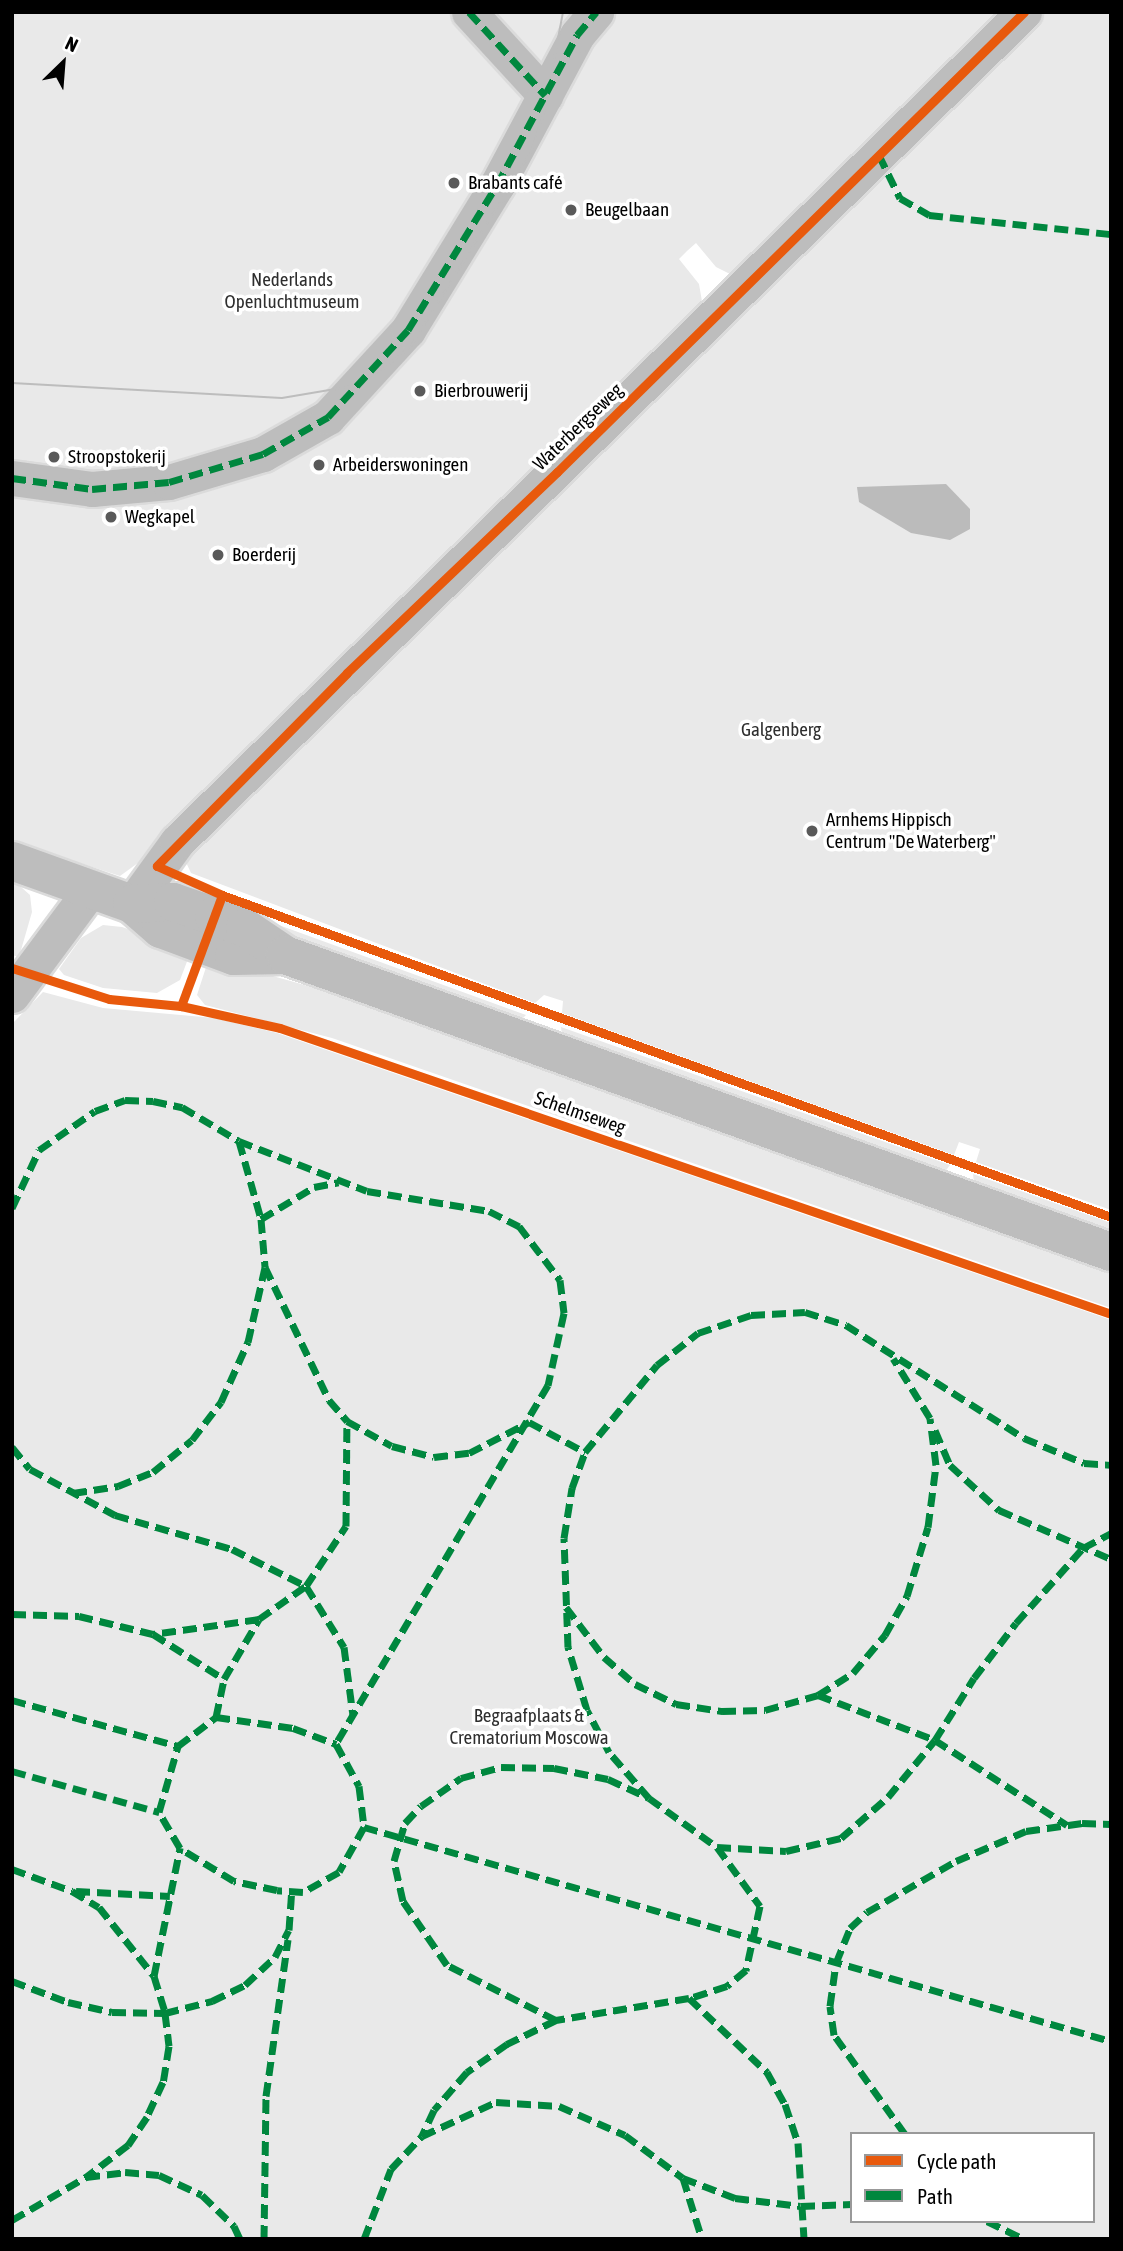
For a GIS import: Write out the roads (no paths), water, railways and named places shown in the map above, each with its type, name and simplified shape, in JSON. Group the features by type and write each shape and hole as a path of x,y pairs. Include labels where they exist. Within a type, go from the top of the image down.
{"main road":[{"path":"12,861 132,904 161,929 234,956 285,955 1111,1252"}],"street":[{"path":"469,12 545,95"},
{"path":"12,478 92,489 169,482 263,454 328,417 408,330 497,185 577,35 596,12"},
{"name":"Waterbergseweg","path":"132,904 177,842 1024,12"},
{"path":"12,995 91,889"}],"tram line":[{"path":"12,383 282,398 353,386 386,367 411,346 530,154 543,117 563,12"}],"place":[{"name":"Brabants café","path":"454,183"},
{"name":"Beugelbaan","path":"571,210"},
{"name":"Bierbrouwerij","path":"420,391"},
{"name":"Stroopstokerij","path":"54,457"},
{"name":"Arbeiderswoningen","path":"319,465"},
{"name":"Wegkapel","path":"111,517"},
{"name":"Boerderij","path":"218,555"},
{"name":"Arnhems Hippisch Centrum \"De Waterberg\"","path":"812,831"}],"park label":[{"name":"Nederlands Openluchtmuseum","path":"292,291"},
{"name":"Galgenberg","path":"781,730"},
{"name":"Begraafplaats & Crematorium Moscowa","path":"529,1727"}]}
